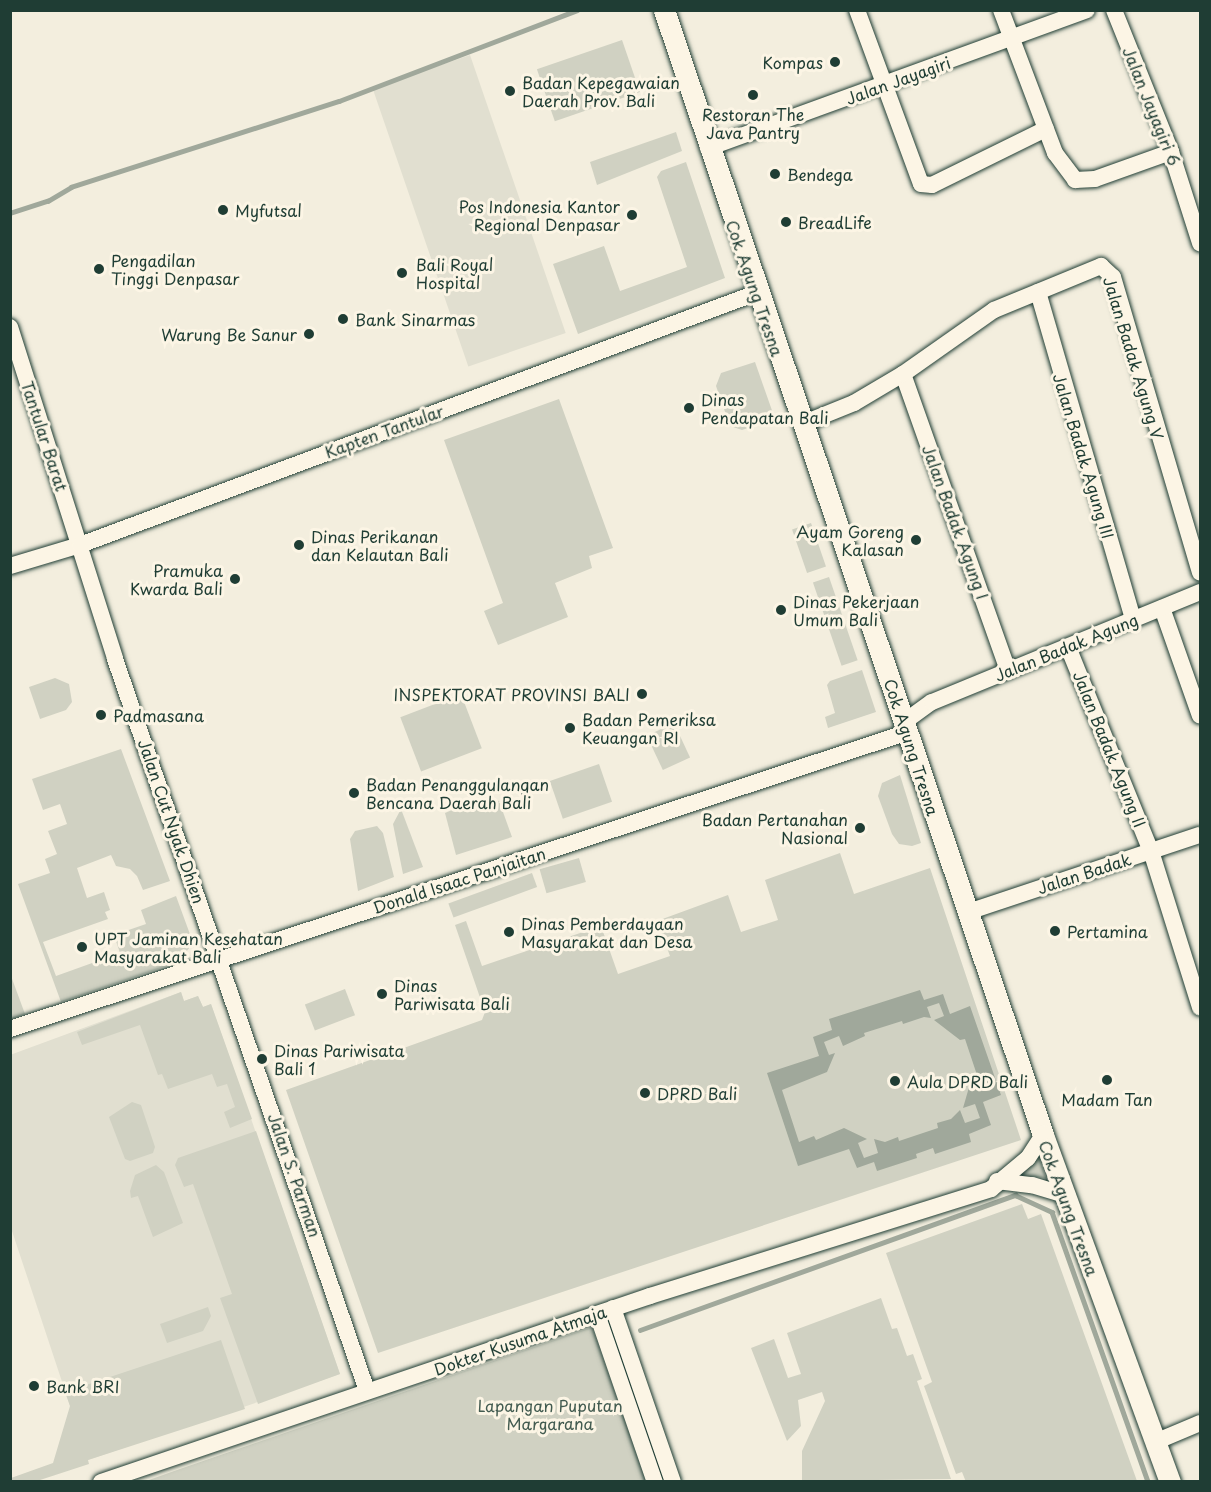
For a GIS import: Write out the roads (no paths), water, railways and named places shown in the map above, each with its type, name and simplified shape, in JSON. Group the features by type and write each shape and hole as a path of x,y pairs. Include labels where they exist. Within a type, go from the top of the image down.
{"main road":[{"name":"Cok Agung Tresna","path":"664,10 756,293 897,700 1043,1135 1170,1482"}],"street":[{"path":"857,10 916,177 924,186 1046,129"},
{"path":"1001,10 1055,153 1075,180 1095,179 1171,152"},
{"name":"Jalan Jayagiri","path":"708,148 1087,10"},
{"name":"Jalan Jayagiri 6","path":"1113,10 1171,152 1189,202 1200,243"},
{"name":"Jalan Badak Agung V","path":"802,424 854,403 903,374 994,310 1101,266 1113,278 1200,572"},
{"name":"Jalan Badak Agung III","path":"1038,292 1070,412 1133,620"},
{"name":"Kapten Tantular","path":"10,566 80,545 756,293"},
{"name":"Tantular Barat","path":"10,327 80,545"},
{"name":"Jalan Badak Agung I","path":"903,374 1008,671"},
{"name":"Jalan Cut Nyak Dhien","path":"80,545 115,659 219,960"},
{"name":"Jalan Badak Agung","path":"906,727 932,702 1200,592"},
{"path":"1162,608 1200,716"},
{"name":"Jalan Badak Agung II","path":"1068,646 1151,851 1200,1007"},
{"name":"Jalan Badak Agung","path":"897,700 932,702"},
{"name":"Donald Isaac Panjaitan","path":"10,1029 906,727"},
{"name":"Jalan Badak","path":"968,912 1200,835"},
{"name":"Jalan S. Parman","path":"219,960 366,1391"},
{"name":"Dokter Kusuma Atmaja","path":"1003,1181 1028,1158 1043,1135"},
{"name":"Dokter Kusuma Atmaja","path":"101,1482 614,1308 941,1203 989,1182 1003,1181 1064,1195"},
{"path":"614,1308 673,1482"},
{"path":"597,1314 655,1482"},
{"path":"1155,1442 1200,1423"}],"waterway":[{"path":"10,213 48,201 71,187 339,101 577,10"},
{"path":"640,1330 1015,1195 1052,1212 1148,1482"}],"place":[{"name":"Kompas","path":"835,62"},
{"name":"Badan Kepegawaian Daerah Prov. Bali","path":"510,91"},
{"name":"Restoran The Java Pantry","path":"753,95"},
{"name":"Bendega","path":"775,174"},
{"name":"Myfutsal","path":"223,210"},
{"name":"Pos Indonesia Kantor Regional Denpasar","path":"632,215"},
{"name":"BreadLife","path":"786,222"},
{"name":"Pengadilan Tinggi Denpasar","path":"99,269"},
{"name":"Bali Royal Hospital","path":"402,273"},
{"name":"Bank Sinarmas","path":"343,319"},
{"name":"Warung Be Sanur","path":"309,334"},
{"name":"Dinas Pendapatan Bali","path":"689,408"},
{"name":"Ayam Goreng Kalasan","path":"916,540"},
{"name":"Dinas Perikanan dan Kelautan Bali","path":"299,545"},
{"name":"Pramuka Kwarda Bali","path":"235,579"},
{"name":"Dinas Pekerjaan Umum Bali","path":"781,610"},
{"name":"INSPEKTORAT PROVINSI BALI","path":"642,694"},
{"name":"Padmasana","path":"101,715"},
{"name":"Badan Pemeriksa Keuangan RI","path":"570,728"},
{"name":"Badan Penanggulangan Bencana Daerah Bali","path":"354,793"},
{"name":"Badan Pertanahan Nasional","path":"860,828"},
{"name":"Pertamina","path":"1055,931"},
{"name":"Dinas Pemberdayaan Masyarakat dan Desa","path":"509,932"},
{"name":"UPT Jaminan Kesehatan Masyarakat Bali","path":"82,947"},
{"name":"Dinas Pariwisata Bali","path":"382,994"},
{"name":"Dinas Pariwisata Bali 1","path":"262,1059"},
{"name":"Madam Tan","path":"1107,1080"},
{"name":"Aula DPRD Bali","path":"895,1081"},
{"name":"DPRD Bali","path":"645,1093"},
{"name":"Bank BRI","path":"34,1386"}],"park label":[{"name":"Lapangan Puputan Margarana","path":"550,1414"}]}
